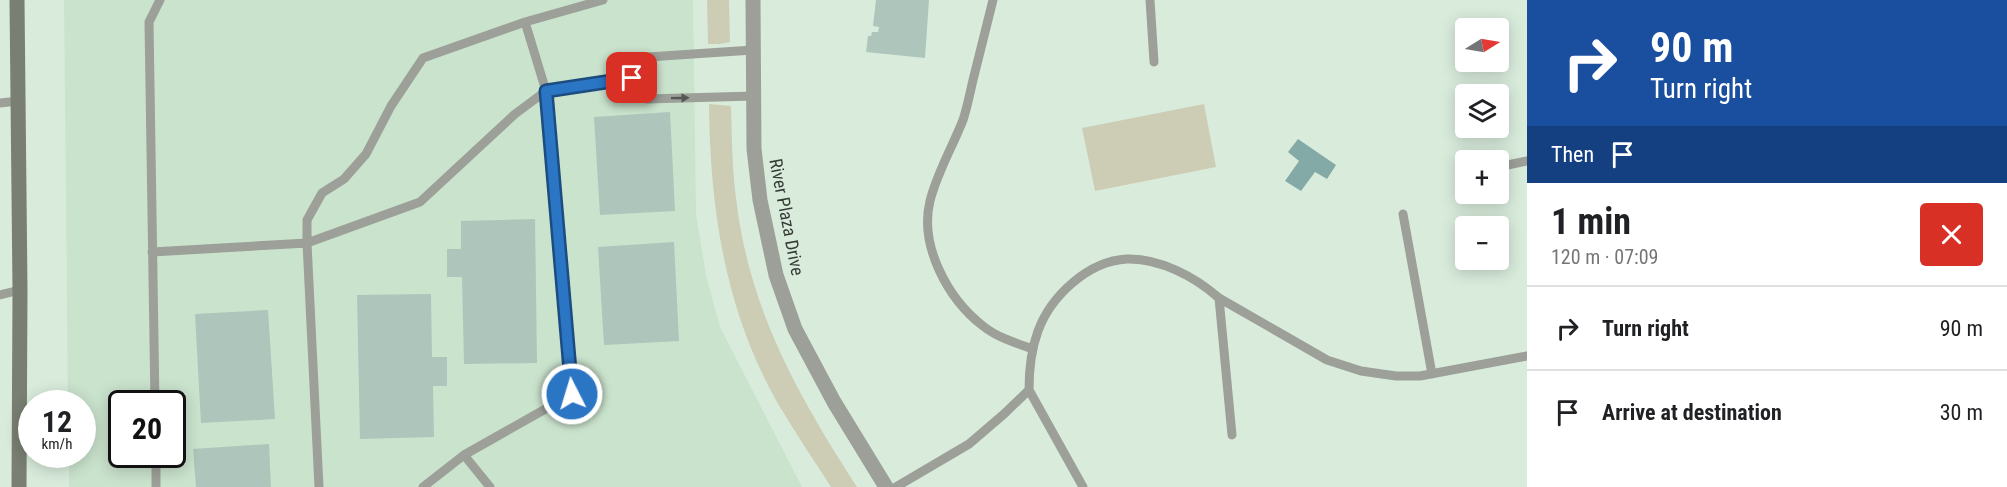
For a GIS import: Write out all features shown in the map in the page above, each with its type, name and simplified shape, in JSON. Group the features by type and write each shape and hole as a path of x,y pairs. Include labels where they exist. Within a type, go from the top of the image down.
{"main road":[{"path":"17,0 20,290 19,487"}],"street":[{"name":"River Plaza Drive","path":"753,0 754,149 759,190 776,275 795,329 834,402 886,487"}],"lane":[{"path":"155,390 149,22 160,0"},
{"path":"319,487 307,220 322,193 344,179 366,154 391,106 423,58 525,22 603,0"},
{"path":"993,0 963,119 929,203 928,232 933,253 945,282 964,307 991,331 1007,340 1033,349"},
{"path":"1150,0 1154,62"},
{"path":"423,487 464,455 572,394 546,91 525,22"},
{"path":"152,252 307,243 420,202 515,114 546,91 632,78 648,57 753,50"},
{"path":"632,78 647,99 754,96"},
{"path":"0,103 18,101"},
{"path":"1509,165 1527,161"},
{"path":"1403,214 1432,374"},
{"path":"1083,487 1029,390 1030,365 1038,331 1050,306 1076,279 1109,263 1127,259 1171,268 1192,278 1219,298 1327,360 1361,371 1396,376 1432,374 1527,356"},
{"path":"0,296 20,290"},
{"path":"1219,298 1232,435"},
{"path":"896,487 969,444 1029,390"},
{"path":"464,455 490,487"},
{"path":"156,468 156,487"}],"shaded area":[{"path":"64,0 693,0 696,214 706,275 720,327 802,487 69,487 69,468 96,468 96,390 68,390"},
{"path":"707,0 729,0 730,42 708,44"},
{"path":"709,104 731,106 733,163 742,238 764,314 796,384 857,487 831,487 777,402 759,367 745,331 733,295 717,220"},
{"path":"1204,104 1216,167 1095,191 1082,128"}],"water":[{"path":"1298,139 1336,165 1327,179 1315,172 1301,191 1285,181 1299,161 1288,152"}],"building":[{"path":"876,0 929,0 925,58 866,52 868,36 871,36 872,32 878,32 879,27 873,26"},
{"path":"670,112 675,211 600,215 594,117"},
{"path":"535,219 537,363 464,364 462,277 447,277 447,249 461,249 461,221"},
{"path":"674,242 679,341 604,345 598,247"},
{"path":"431,294 432,357 447,357 447,386 433,386 434,437 360,439 357,295"},
{"path":"268,310 275,419 201,423 195,314"},
{"path":"269,444 271,487 196,487 193,449"}],"route":[{"path":"572,394 546,91 632,78"}]}
